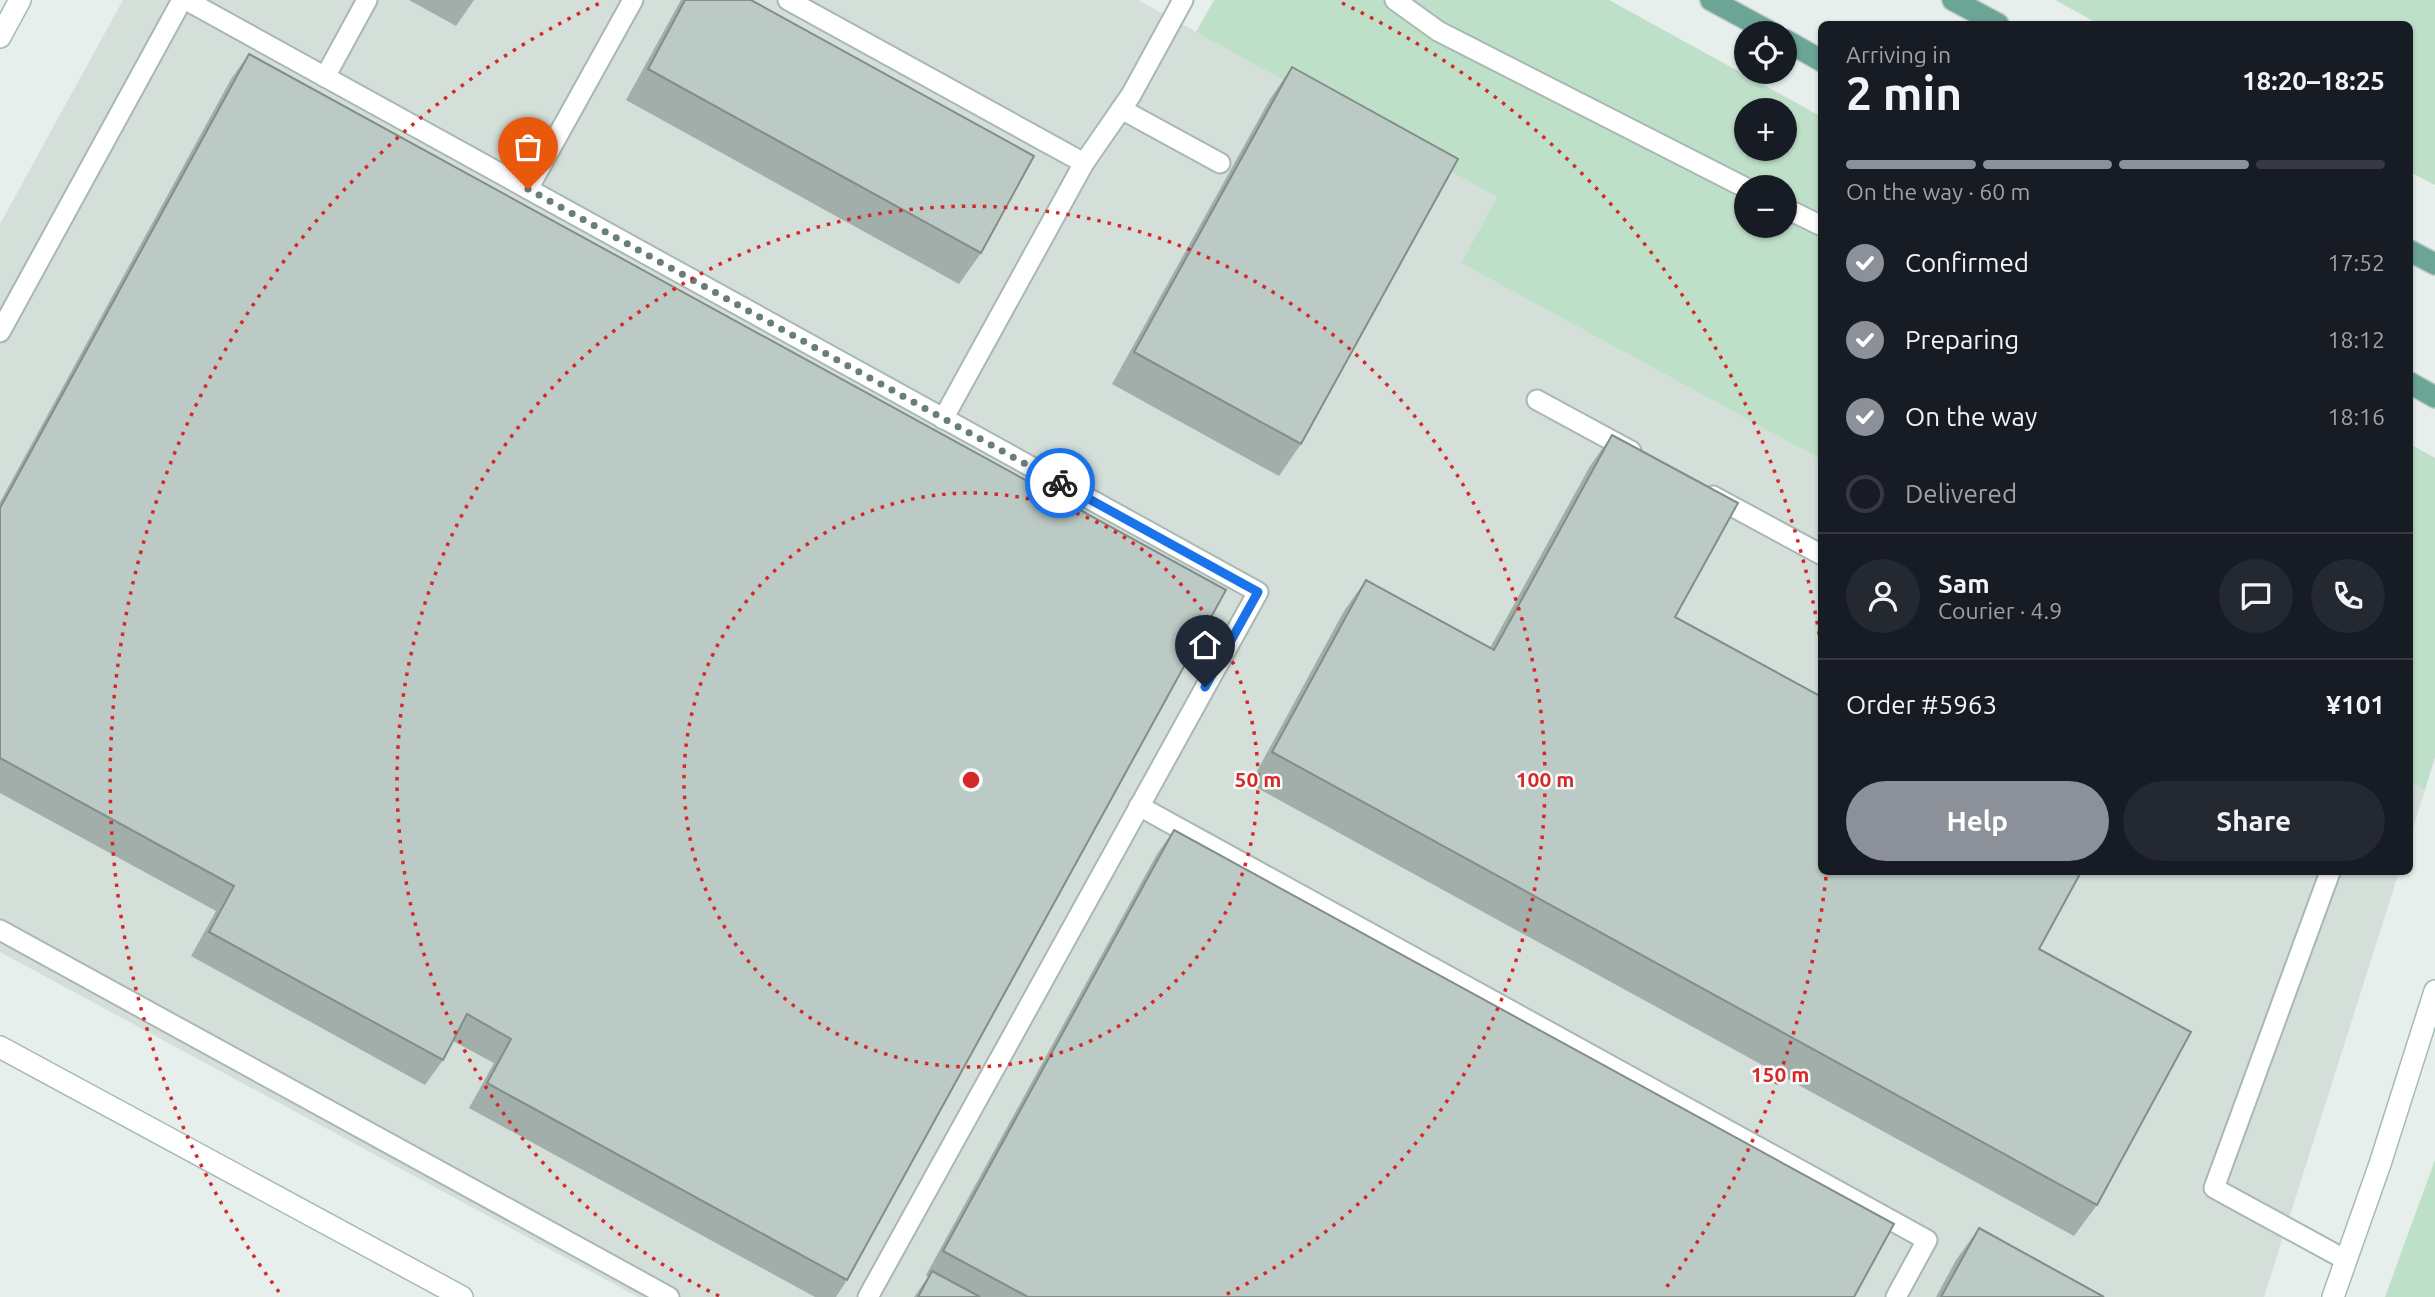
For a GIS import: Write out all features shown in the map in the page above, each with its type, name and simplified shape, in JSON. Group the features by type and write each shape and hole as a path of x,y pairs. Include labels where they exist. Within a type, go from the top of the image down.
{"main road":[{"path":"1712,0 1750,21"},
{"path":"1953,0 1992,21"},
{"path":"1797,47 1818,59"},
{"path":"2413,253 2435,264"},
{"path":"2413,385 2435,397"}],"street":[{"path":"0,37 20,0"},
{"path":"2333,1297 2435,991"},
{"path":"0,1047 462,1297"}],"lane":[{"path":"0,332 184,0 1258,592 868,1297"},
{"path":"324,77 367,0"},
{"path":"528,189 633,0"},
{"path":"788,0 1083,163"},
{"path":"943,419 1083,163 1121,109 1183,0"},
{"path":"1395,0 1438,31 1734,182"},
{"path":"1121,109 1220,163"},
{"path":"1797,214 1818,224"},
{"path":"1537,400 1644,458"},
{"path":"1691,484 1818,553"},
{"path":"1139,806 1927,1240 1896,1297"},
{"path":"2329,875 2214,1188 2346,1259"},
{"path":"0,930 669,1297"}],"shaded area":[{"path":"123,0 1138,0 1497,197 1461,263 1818,458 1818,875 2398,875 2264,1297 638,1297 0,952 0,224"},
{"path":"2413,784 2425,790 2413,828"}],"green space":[{"path":"1214,0 1609,0 1734,69 1734,84 1762,84 1787,98 1734,98 1734,161 1797,161 1797,103 1818,115 1818,458 1461,263 1497,197 1196,32"},
{"path":"2055,0 2435,0 2435,185 2413,174 2413,21 2094,21"},
{"path":"2413,446 2435,458 2435,757 2425,790 2413,784"},
{"path":"2435,1160 2435,1297 2385,1297"}],"building":[{"path":"685,0 751,0 1034,156 981,253 648,69"},
{"path":"249,54 1226,590 847,1280 487,1083 511,1039 467,1014 443,1060 209,932 234,886 0,758 0,508"},
{"path":"1292,67 1458,159 1301,444 1134,352"},
{"path":"1612,435 1738,503 1675,617 1818,695 1818,875 2079,875 2039,949 2191,1032 2097,1205 1272,752 1366,580 1494,650"},
{"path":"1174,830 1894,1224 1854,1297 1028,1297 943,1251"},
{"path":"1979,1228 2104,1297 1941,1297"},
{"path":"932,1271 980,1297 918,1297"}],"way so far":[{"path":"528,189 1060,483"}],"route":[{"path":"1060,483 1258,592 1205,687"}]}
